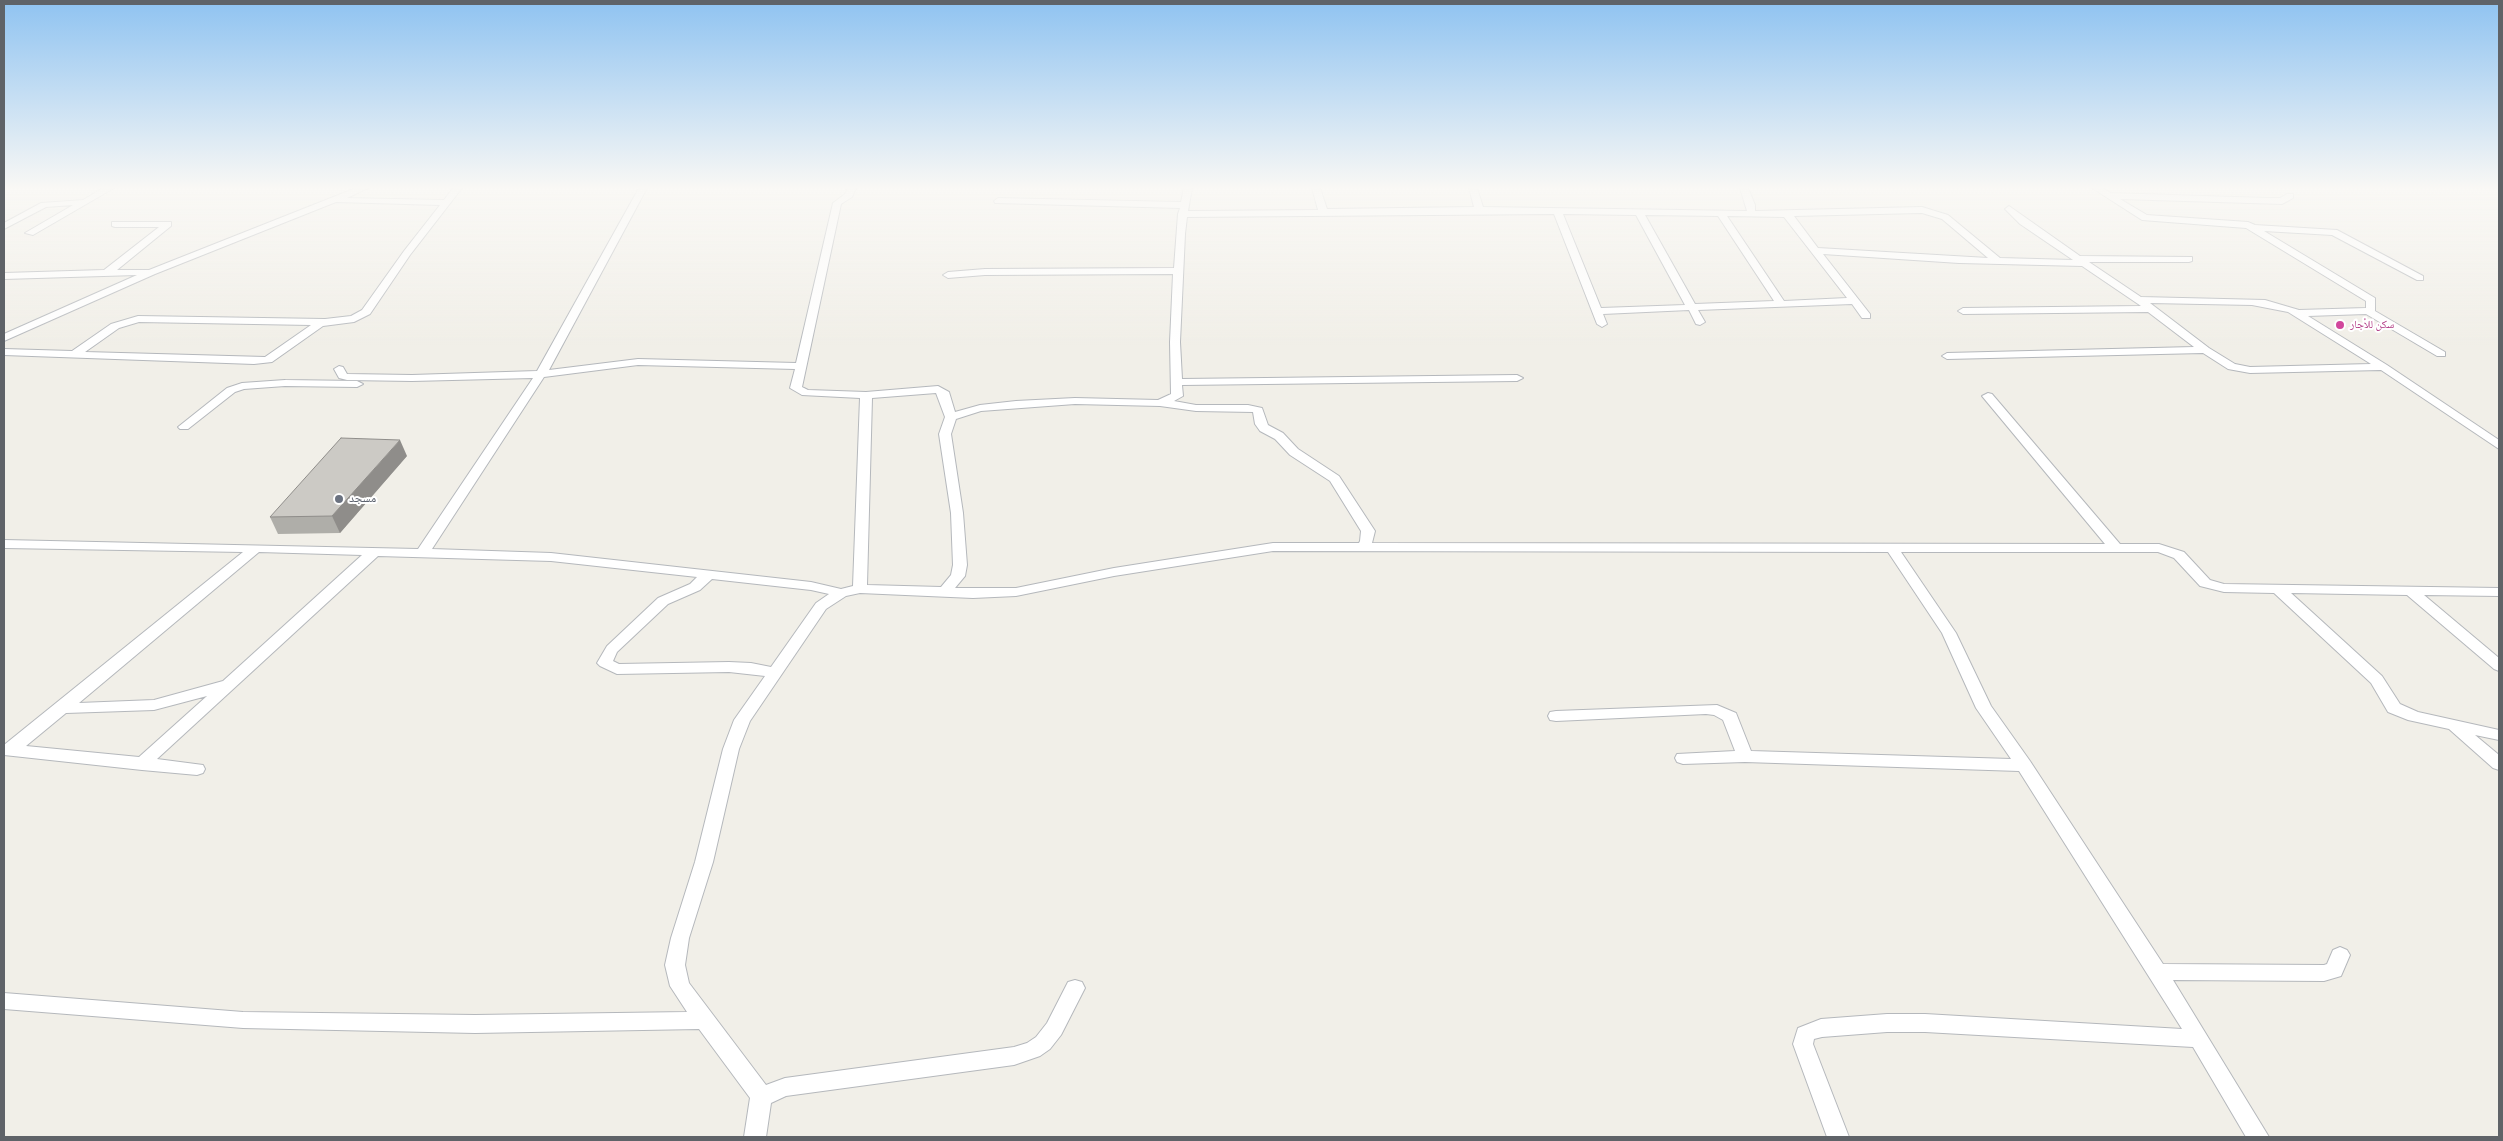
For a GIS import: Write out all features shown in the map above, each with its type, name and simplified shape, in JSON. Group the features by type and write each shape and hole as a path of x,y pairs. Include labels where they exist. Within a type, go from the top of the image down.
{"street":[{"path":"108,272 146,241"},
{"path":"4,338 152,272 228,241"},
{"path":"76,353 115,326 138,319 324,322 354,318 366,312 418,241"},
{"path":"423,552 539,377 614,241"},
{"path":"828,241 799,366 796,388 799,391 821,395 866,395 940,389 951,417 945,434 956,513 960,564 958,576 945,591"},
{"path":"1159,403 1177,396 1175,342 1181,241"},
{"path":"1569,241 1602,324"},
{"path":"1655,241 1700,322"},
{"path":"1739,241 1781,304"},
{"path":"1808,241 1866,316"},
{"path":"1974,241 1998,261"},
{"path":"2052,241 2139,300 2205,350 2232,367 2250,370 2383,367"},
{"path":"2277,241 2364,294 2371,300 2371,309 2368,311"},
{"path":"2351,241 2420,278"},
{"path":"1816,251 1894,257 1998,261 2189,259"},
{"path":"948,275 985,272 1179,271"},
{"path":"4,276 152,272"},
{"path":"2139,300 2264,303 2298,313 2383,367 2499,445"},
{"path":"1598,311 1691,309 1854,301"},
{"path":"1963,311 2149,309"},
{"path":"2298,313 2368,311 2441,354"},
{"path":"4,352 76,353 262,361 274,357 324,322"},
{"path":"1947,356 2205,350"},
{"path":"184,427 231,390 248,385 457,385 539,377 638,362 799,366"},
{"path":"339,369 343,376 354,378 539,377"},
{"path":"1177,382 1517,378"},
{"path":"860,589 866,395"},
{"path":"1988,396 2116,548"},
{"path":"951,417 980,408 1042,402 1159,403 1196,408 1241,407 1258,410 1261,424 1264,428 1279,436 1294,452 1335,479 1368,532 1367,541 1362,547"},
{"path":"4,544 256,548 551,557 707,576 811,586 841,593"},
{"path":"755,1137 761,1097 754,1084 740,1070 680,986 675,965 680,938 704,862 731,749 742,720 821,606 841,593 860,589 988,594 1016,592 1114,572 1273,547 2158,548 2173,551 2185,559 2205,583 2214,587 2279,590 2499,592"},
{"path":"7,750 62,708 256,548"},
{"path":"1892,548 1949,633 1972,686 1984,708 2024,765 2158,972 2258,1137"},
{"path":"142,764 375,551"},
{"path":"707,576 694,588 663,601 612,649 607,656 605,664 617,669 729,667 751,668 774,673"},
{"path":"2279,590 2377,680 2394,708 2414,716 2499,735"},
{"path":"2410,591 2499,666"},
{"path":"62,708 127,708 154,704 230,684"},
{"path":"1556,716 1717,710 1730,717 1745,756"},
{"path":"2454,726 2499,764"},
{"path":"7,750 197,769"},
{"path":"1683,758 1745,756 2024,765"},
{"path":"2158,972 2324,973 2334,970 2340,955"},
{"path":"761,1097 786,1087 1014,1056 1033,1050 1054,1029 1075,988"},
{"path":"4,1001 243,1020 475,1024 705,1020"},
{"path":"1838,1137 1803,1044 1805,1034 1821,1028 1887,1023 1925,1024 2197,1039"}],"building":[{"path":"341,438 400,440 332,516 270,517"}],"place":[{"name":"سكن للأجار","path":"2340,325"},
{"name":"مسجد","path":"339,499"}]}
